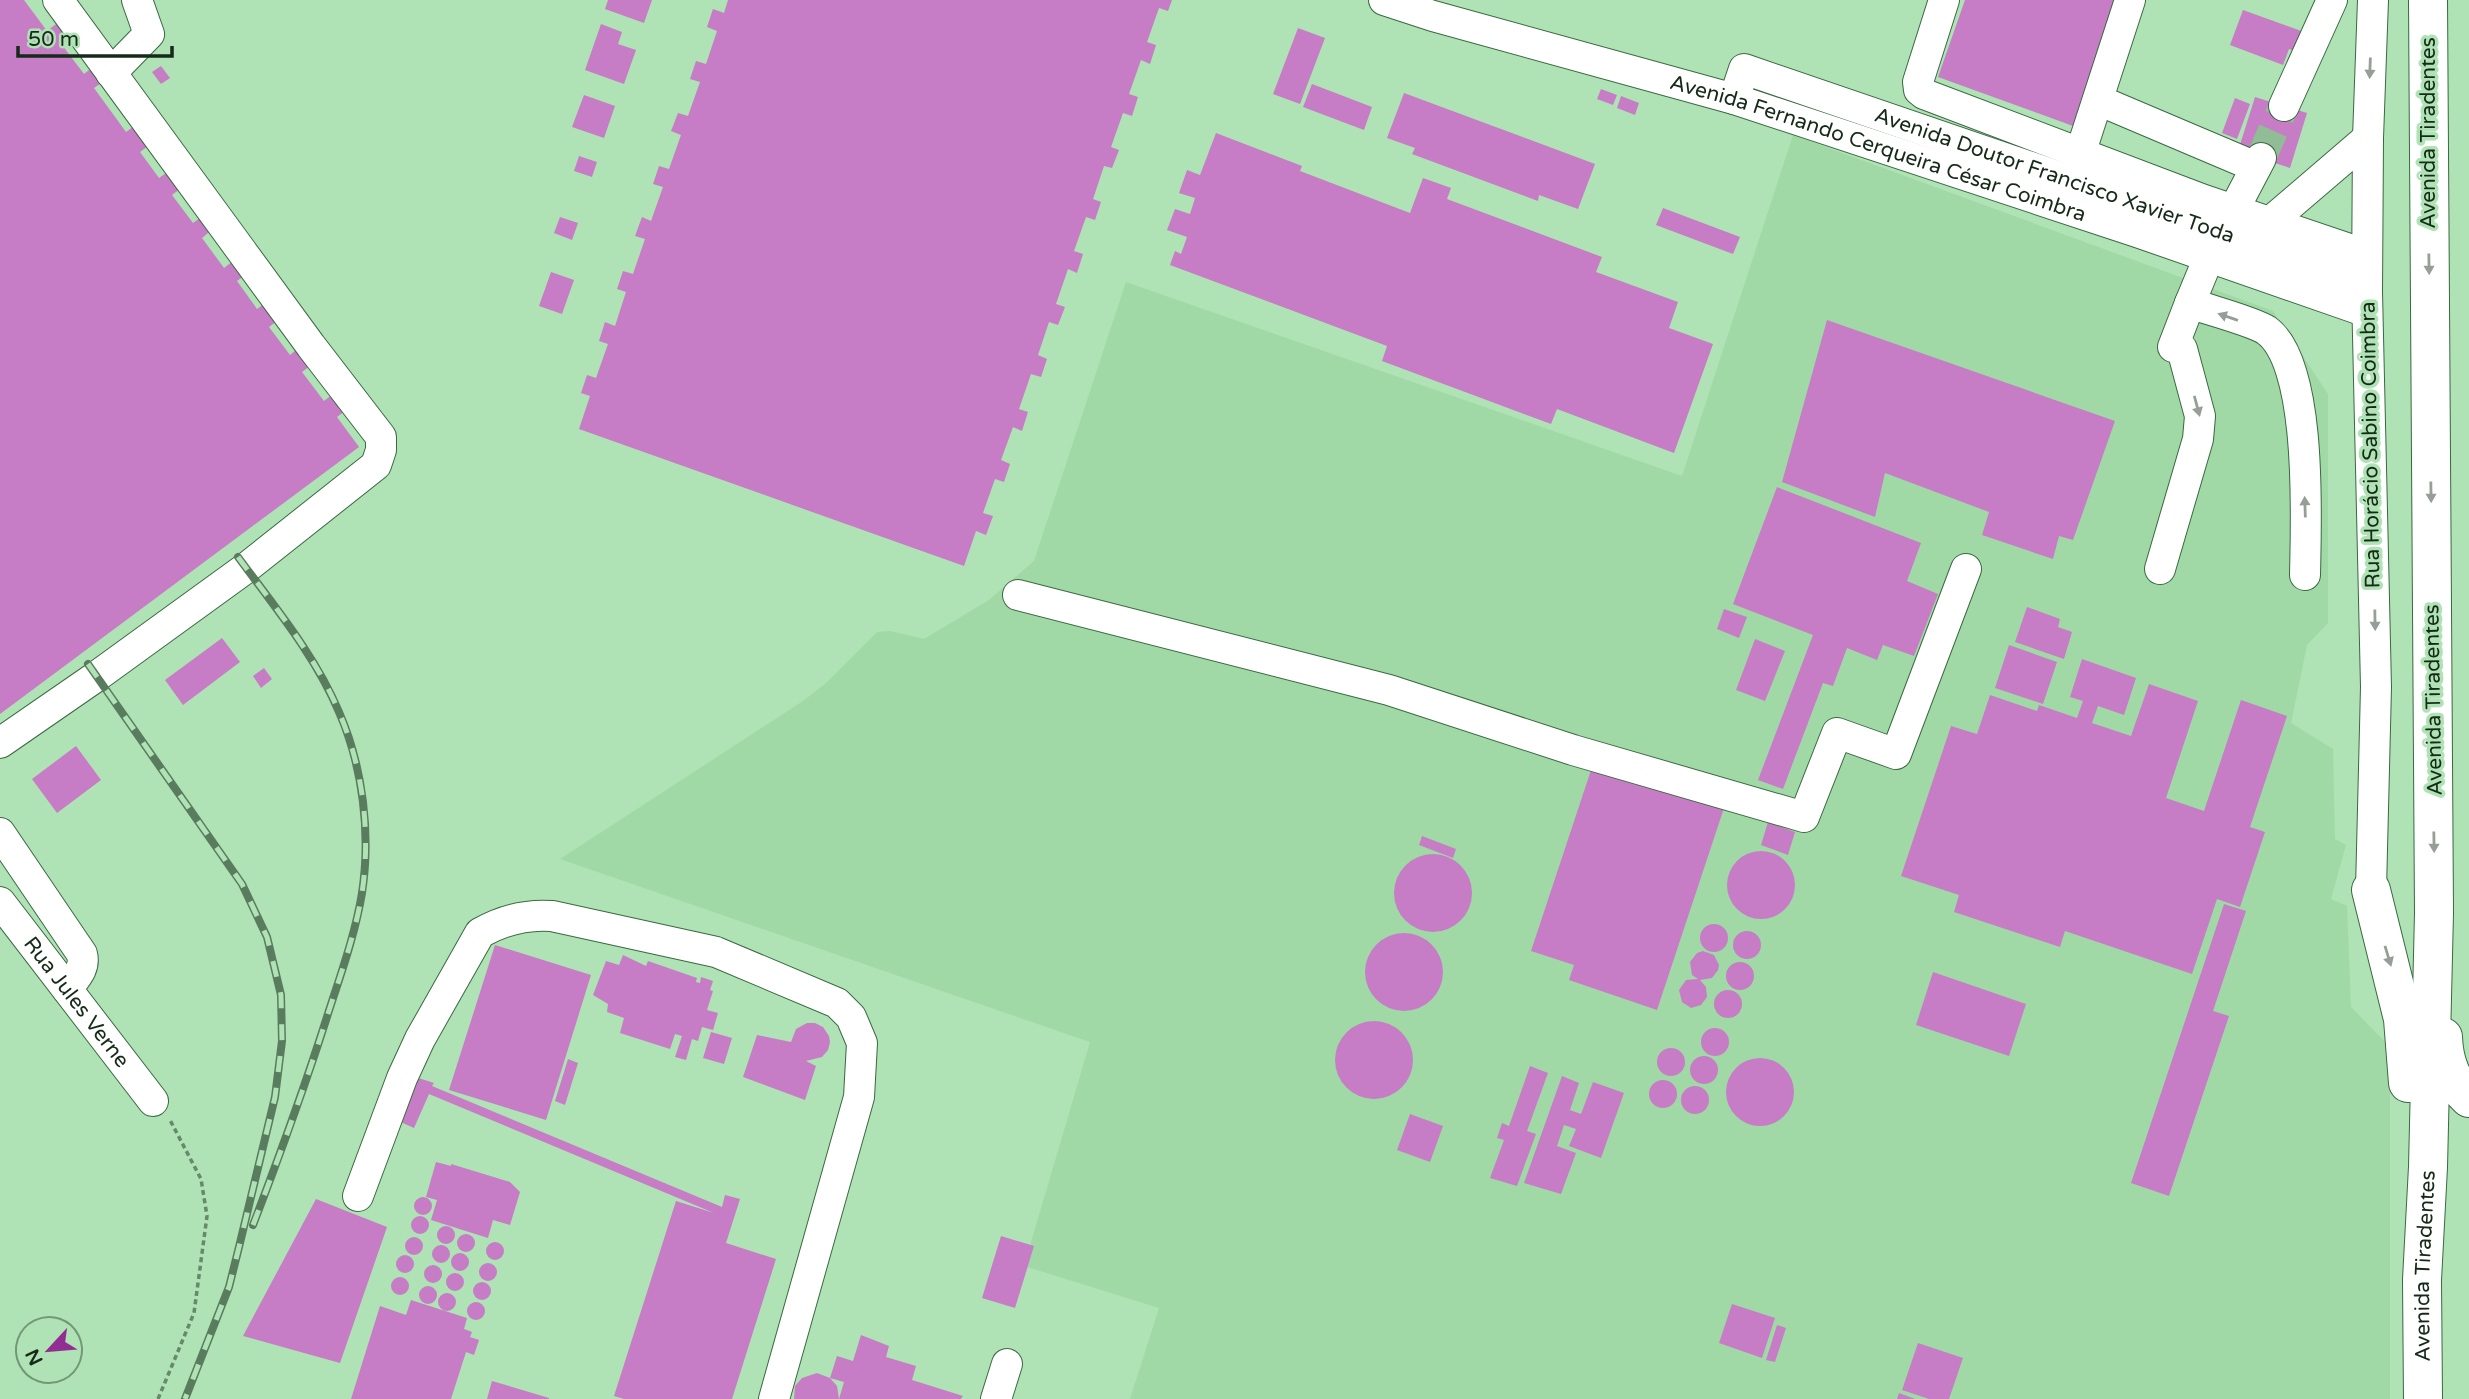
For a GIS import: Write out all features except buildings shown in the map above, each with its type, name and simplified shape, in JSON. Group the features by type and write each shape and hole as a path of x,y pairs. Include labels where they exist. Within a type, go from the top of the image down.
{"highway":[{"name":"Avenida Tiradentes","path":"2423,1399 2424,1241 2434,913 2428,0"},
{"path":"2371,890 2403,1019 2414,1172 2424,1241"},
{"path":"2434,913 2444,1051 2451,1076 2469,1098"}],"street":[{"path":"0,743 246,568 376,464 381,450 381,437 311,346 58,0"},
{"path":"111,72 149,34 137,0"},
{"name":"Avenida Fernando Cerqueira César Coimbra","path":"1384,0 1433,16 2221,233 2367,312"},
{"path":"1944,0 1918,82 1919,90 2080,154 2221,233 2270,222 2368,138"},
{"path":"2080,154 2130,0"},
{"path":"2284,106 2332,0"},
{"name":"Rua Horácio Sabino Coimbra","path":"2371,890 2376,687 2367,269 2373,0"},
{"name":"Avenida Doutor Francisco Xavier Toda","path":"1734,99 1744,69 2221,233 2367,269"},
{"path":"2098,100 2258,163 2221,233 2173,347 2182,349 2200,416 2198,439 2160,569"},
{"path":"2270,222 2367,269"},
{"path":"2190,303 2266,329 2286,354 2294,378 2302,421 2305,575"},
{"path":"1018,595 1389,690 1573,750 1804,817 1838,733 1896,754 1966,569"},
{"path":"0,833 82,954 84,962 81,971 67,989"},
{"name":"Rua Jules Verne","path":"0,902 153,1101"},
{"path":"358,1196 402,1078 420,1040 480,933 496,924 535,915 552,916 716,953 837,1003 851,1017 862,1043 859,1097 774,1399"},
{"path":"996,1399 1007,1364"}],"path":[{"path":"153,1101 171,1121 201,1179 207,1216 194,1313 158,1399"}],"shaded area":[{"path":"1793,135 2273,311 2328,394 2328,623 2307,645 2291,723 2333,749 2335,839 2346,845 2331,899 2347,906 2351,1007 2390,1047 2390,1399 1130,1399 1159,1308 1024,1266 1090,1042 560,859 803,701 825,684 877,632 890,631 924,639 989,600 1034,561 1126,282 1682,476"}],"tunnel":[{"path":"2261,158 2284,106"}],"railway":[{"path":"238,557 306,651 339,712 359,778 366,848 362,893 346,957 318,1046 253,1225"},
{"path":"88,664 242,884 267,937 281,995 282,1041 275,1097 229,1287 185,1399"}]}
